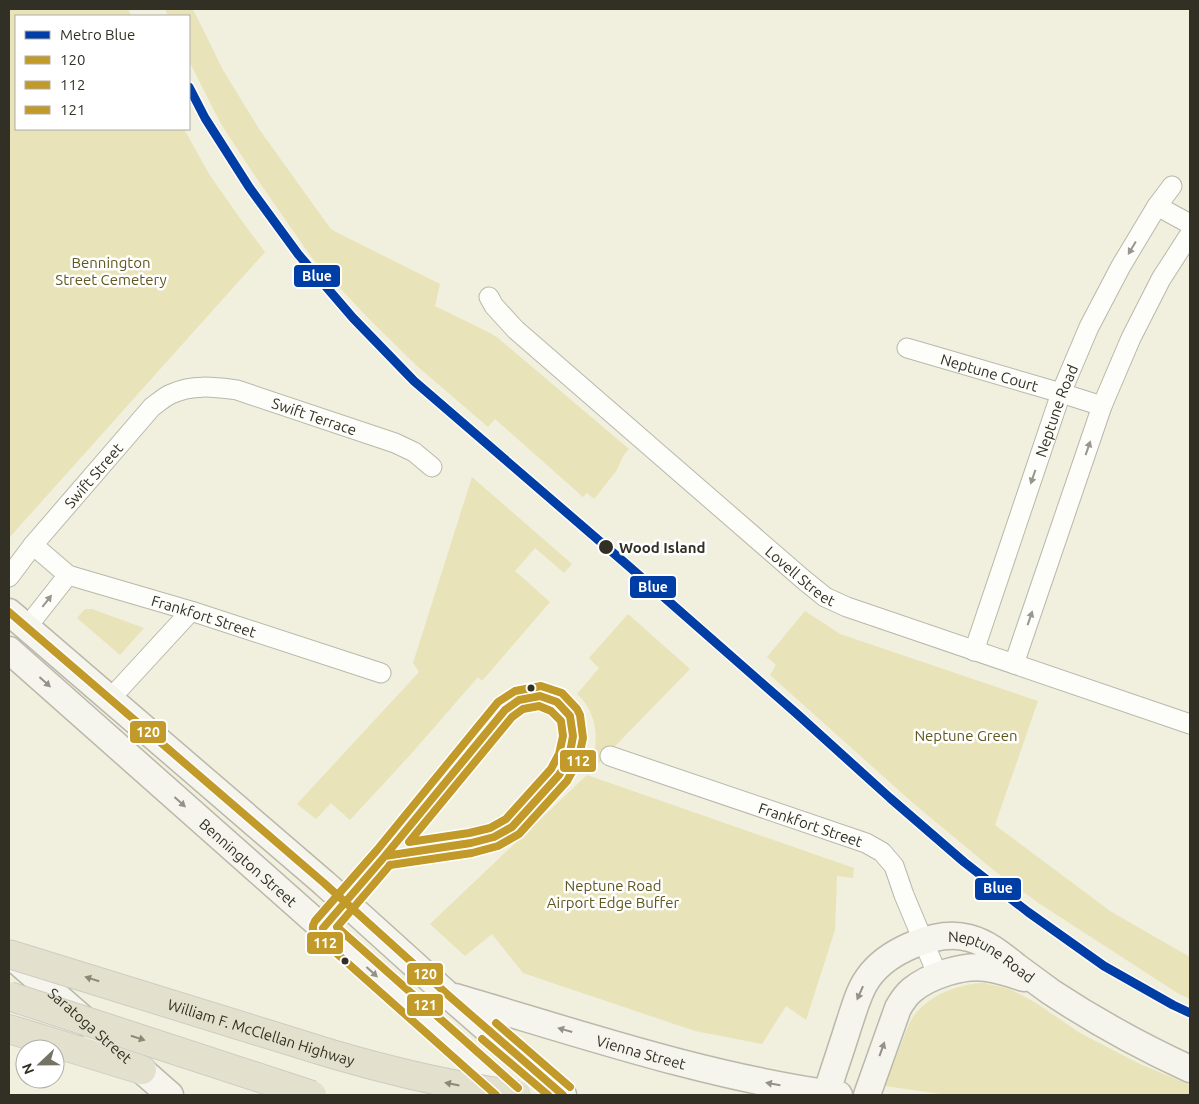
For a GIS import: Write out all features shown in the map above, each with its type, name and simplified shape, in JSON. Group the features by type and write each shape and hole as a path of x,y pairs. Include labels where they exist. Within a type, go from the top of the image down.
{"highway":[{"name":"William F. McClellan Highway","path":"9,954 373,1066 449,1084 517,1095"},
{"path":"9,996 312,1095"},
{"path":"9,1029 142,1070"}],"main road":[{"path":"9,650 18,619 338,895 448,995 563,1095"},
{"name":"Bennington Street","path":"9,650 511,1095"},
{"path":"148,773 168,748"},
{"name":"Neptune Road","path":"830,1095 857,1000 867,978 881,963 891,956 913,944 947,936 959,936 982,942 994,948 1035,981"},
{"name":"Saratoga Street","path":"9,954 170,1095"},
{"name":"Neptune Road","path":"867,1095 878,1059 898,1008 905,997 922,983 962,968 974,967 986,968 1035,981"},
{"path":"1035,981 1102,1023 1190,1070"},
{"name":"Vienna Street","path":"448,995 698,1068 830,1095"}],"street":[{"name":"Neptune Road","path":"974,650 1061,393 1094,318 1121,266 1157,206 1172,186"},
{"path":"1157,206 1190,224"},
{"path":"1014,664 1102,406 1131,338 1162,279 1190,234"},
{"name":"Lovell Street","path":"489,297 494,306 516,330 826,597 847,607 1190,724"},
{"name":"Neptune Court","path":"907,348 1102,406"},
{"name":"Swift Terrace","path":"189,388 211,386 237,390 395,443 414,452 432,467"},
{"name":"Swift Street","path":"9,577 33,545 152,407 170,394 189,388"},
{"name":"Frankfort Street","path":"33,545 68,575 192,610 381,672"},
{"path":"18,619 68,575"},
{"path":"110,699 192,610"},
{"name":"Frankfort Street","path":"610,756 866,843 882,852 894,866 938,976"}],"green space":[{"name":"Bennington Street Cemetery","path":"9,9 128,9 131,15 15,15 15,130 185,130 209,174 265,252 9,538"},
{"path":"165,9 193,9 223,70 259,129 330,228 440,284 435,306 498,338 629,449 623,456 617,470 594,499 587,493 583,497 495,419 488,427 417,366 369,319 312,258 221,124 190,63 190,15 168,15"},
{"path":"472,477 572,564 564,573 535,548 515,571 550,602 482,681 478,677 350,820 331,803 316,819 297,804 419,672 413,663"},
{"path":"85,609 92,609 144,628 120,655 77,618"},
{"name":"Neptune Green","path":"805,611 840,634 1038,701 995,825 1110,911 1190,957 1190,999 1179,994 1040,904 996,872 913,803 770,675 776,665 767,657"},
{"path":"628,614 690,669 587,775 592,762 596,733 593,718 587,705 577,694 599,668 589,658"},
{"name":"Neptune Road Airport Edge Buffer","path":"587,775 854,868 853,878 837,876 835,930 806,1020 786,1006 762,1044 695,1031 523,973 492,934 465,956 430,924"},
{"path":"984,983 1010,989 1036,1003 1080,1033 1140,1064 1190,1085 1190,1095 947,1095 885,1086 908,1026 920,1009 944,992 954,988"}],"metro line":[{"name":"Blue","path":"190,89 205,118 249,187 298,254 353,318 414,381 625,563 964,862 1028,912 1104,966 1190,1013"}],"transit line":[{"name":"120","path":"9,612 324,883 448,995 563,1095"},
{"name":"112","path":"390,865 472,853 498,846 519,834 567,781 578,761 583,738 580,715 577,709 562,693 541,686 515,691 498,702 313,925 316,935 496,1095"},
{"name":"120","path":"540,696 557,702 570,716 573,736 569,758 559,775 512,827 494,837 471,843 385,856 505,710 519,700 540,696"},
{"name":"121","path":"539,706 551,711 561,721 563,736 559,754 551,769 506,819 490,828 469,833 409,842 512,717 523,709 539,706"},
{"name":"120","path":"323,928 385,856"},
{"name":"121","path":"390,865 337,927 518,1088"},
{"name":"121","path":"496,1023 570,1087"},
{"name":"112","path":"482,1039 548,1095"}],"place":[{"name":"Wood Island","path":"606,547"}]}
